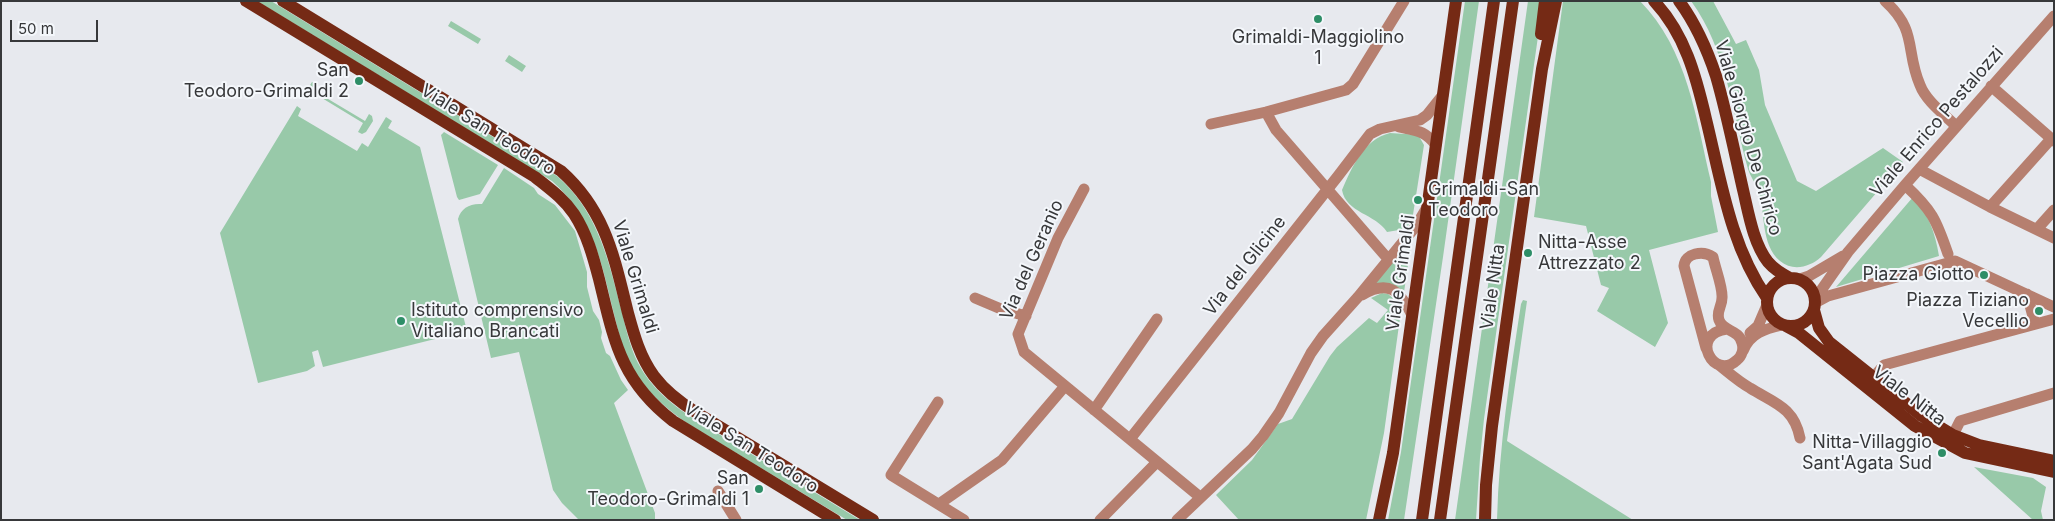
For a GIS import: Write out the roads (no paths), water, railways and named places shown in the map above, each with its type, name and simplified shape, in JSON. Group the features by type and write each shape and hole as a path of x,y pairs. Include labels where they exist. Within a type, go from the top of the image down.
{"main road":[{"name":"Viale San Teodoro","path":"246,1 535,177 556,193 566,204 584,231 594,261 617,349 629,375 650,402 673,421 834,520"},
{"name":"Viale Grimaldi","path":"283,1 561,171 587,197 604,227 612,249 637,344 644,360 659,382 677,400 697,413 873,520"},
{"name":"Viale Grimaldi","path":"1379,520 1393,453 1456,1"},
{"path":"1422,520 1494,1"},
{"path":"1440,520 1512,1"},
{"path":"1542,69 1539,44 1545,1"},
{"name":"Viale Nitta","path":"1485,520 1486,485 1492,426 1542,69 1556,1"},
{"path":"1654,1 1676,32 1690,59 1732,228 1750,273 1767,302 1773,318 1784,325 1801,324 1807,320 1815,304"},
{"name":"Viale Giorgio De Chirico","path":"1679,1 1701,35 1716,77 1757,241 1768,263 1777,271 1795,278"},
{"path":"1767,302 1775,284 1795,278 1809,286 1815,304 1819,328 1829,342 1870,382"},
{"name":"Viale Nitta","path":"1784,325 1800,333 1870,382 1915,426 1951,440 1974,455 2054,472"},
{"path":"1951,440 2054,461"}],"street":[{"path":"1210,124 1266,112 1346,90 1353,84 1404,1"},
{"path":"1885,1 1904,23 1916,76 1924,92 1956,126"},
{"name":"Viale Enrico Pestalozzi","path":"1848,252 2054,16"},
{"path":"1990,207 2052,140 1991,86"},
{"name":"Via del Glicine","path":"1130,439 1328,190 1365,138 1380,129 1420,120 1434,108 1443,95"},
{"path":"1266,112 1276,130 1388,259"},
{"path":"1394,126 1423,132 1436,145"},
{"path":"1919,169 1990,207 2054,238"},
{"path":"1905,185 1925,204 1938,223 1951,257 2054,307"},
{"name":"Via del Geranio","path":"1084,189 1058,238 1018,334 1024,352 1200,497"},
{"path":"1177,520 1252,449 1263,436 1279,413 1319,341 1416,226 1428,206"},
{"path":"2036,229 2054,210"},
{"path":"1795,278 1809,276 1848,252"},
{"path":"1815,304 1848,252"},
{"path":"1767,302 1758,326 1752,332 1743,336 1738,335 1722,326 1717,312 1722,299 1713,257 1702,253 1687,256 1684,260 1708,355 1712,361 1748,387 1786,409 1798,425 1800,438"},
{"path":"1815,304 1828,296 1951,257"},
{"path":"1358,297 1375,288 1394,290 1404,299 1412,315"},
{"path":"2027,294 2032,324"},
{"path":"975,298 1001,310 1026,316"},
{"path":"1094,410 1158,319"},
{"path":"1870,382 1884,365 2054,319"},
{"path":"1719,365 1727,366 1741,355 1749,339 1757,333 1784,325"},
{"path":"1706,348 1712,334 1719,330 1727,329"},
{"path":"1738,335 1743,344 1741,375 1748,387"},
{"path":"939,504 1002,460 1066,386"},
{"path":"1951,440 1960,421 2054,393"},
{"path":"938,402 891,475 964,520"},
{"path":"1100,520 1157,462"},
{"path":"718,491 736,520"}],"place":[{"name":"Grimaldi-Maggiolino 1","path":"1318,19"},
{"name":"San Teodoro-Grimaldi 2","path":"359,81"},
{"name":"Grimaldi-San Teodoro","path":"1418,200"},
{"name":"Nitta-Asse Attrezzato 2","path":"1528,253"},
{"name":"Piazza Giotto","path":"1984,275"},
{"name":"Piazza Tiziano Vecellio","path":"2039,311"},
{"name":"Istituto comprensivo Vitaliano Brancati","path":"401,321"},
{"name":"Nitta-Villaggio Sant'Agata Sud","path":"1942,453"},
{"name":"San Teodoro-Grimaldi 1","path":"759,489"}]}
